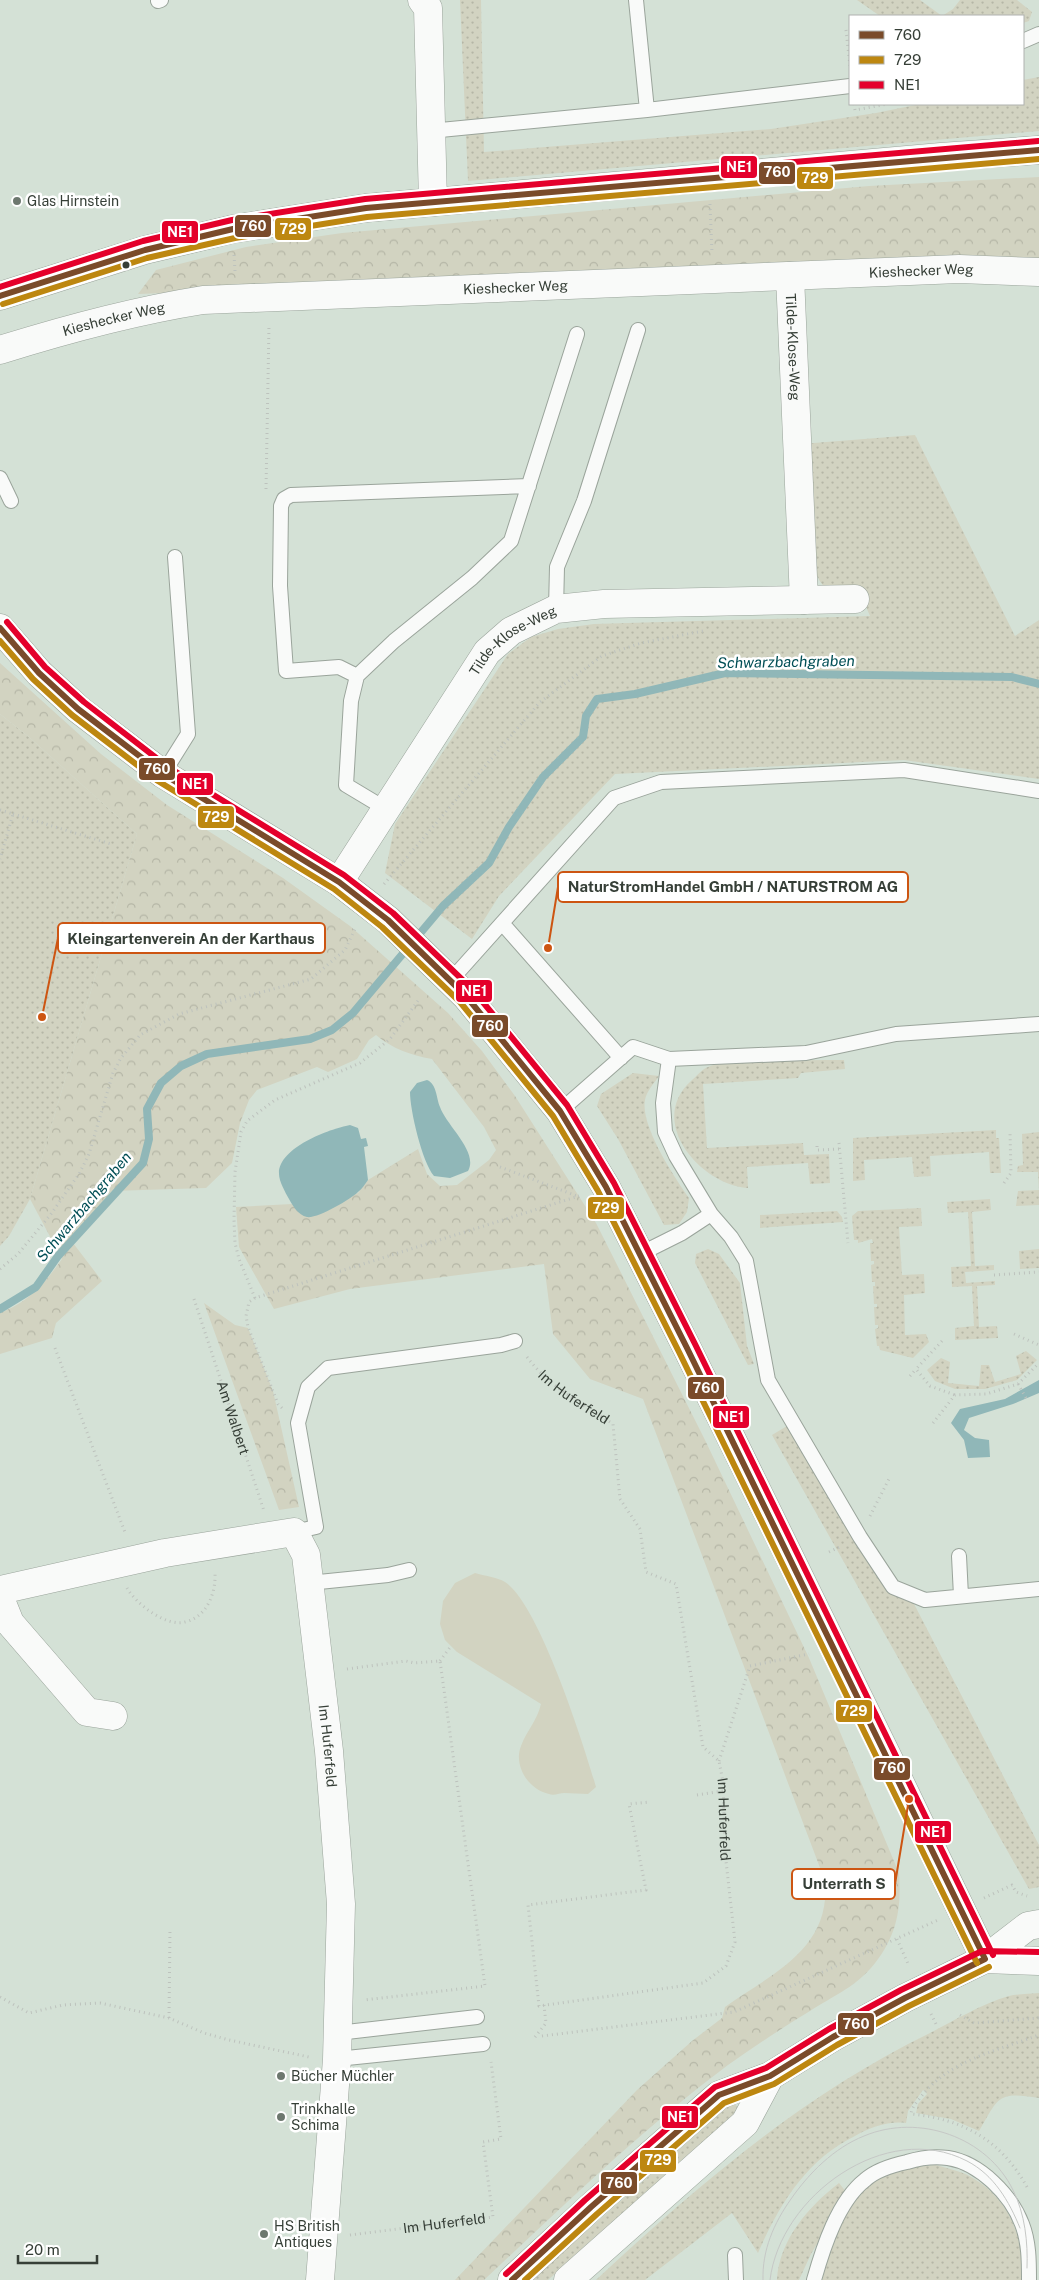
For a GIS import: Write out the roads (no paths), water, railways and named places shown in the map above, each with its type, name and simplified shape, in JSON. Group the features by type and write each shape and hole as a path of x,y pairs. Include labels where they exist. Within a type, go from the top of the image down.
{"street":[{"path":"422,0 428,8 433,202"},
{"path":"0,296 145,250 233,229 366,208 921,158 1039,150"},
{"name":"Kieshecker Weg","path":"0,350 68,329 154,308 203,300 959,269 1039,272"},
{"name":"Tilde-Klose-Weg","path":"790,276 804,600"},
{"name":"Tilde-Klose-Weg","path":"338,882 487,652 511,631 556,609 604,604 855,599"},
{"path":"0,628 39,673 78,709 163,774 338,882 388,920 444,972 560,1110 606,1187 640,1254 894,1768 985,1959"},
{"path":"0,1590 127,1561 210,1545 283,1534"},
{"name":"Im Huferfeld","path":"283,1534 306,1555 329,1761 341,1904 337,2052 320,2280"},
{"path":"0,1598 10,1623 87,1712 112,1716"},
{"path":"512,2280 590,2207 719,2095 770,2076 881,2011 985,1959 1028,1926 1039,1924"},
{"path":"985,1959 1039,1961"},
{"path":"568,2280 745,2123 770,2076"}],"lane":[{"path":"636,0 647,110"},
{"path":"1024,41 1039,34"},
{"path":"430,131 647,110 849,86"},
{"path":"556,609 557,567 584,501 638,330"},
{"path":"386,808 346,785 351,701 357,676 394,641 472,578 511,541 577,334"},
{"path":"0,478 11,501"},
{"path":"357,676 339,667 286,671 280,586 281,506 284,499 292,495 529,486"},
{"path":"163,774 188,734 175,557"},
{"path":"444,972 502,923 614,798 661,782 904,770 1039,791"},
{"path":"502,923 621,1058"},
{"path":"560,1110 633,1047 669,1059 806,1053 896,1034 1039,1024"},
{"path":"669,1059 663,1103 665,1132 676,1156 711,1214 731,1237 746,1261 768,1380 860,1537 893,1587 925,1600 1039,1589"},
{"path":"640,1254 682,1233 711,1214"},
{"path":"283,1534 316,1527 298,1423 308,1387 328,1368 501,1346 515,1341"},
{"path":"958,1556 961,1596"},
{"path":"309,1583 388,1576 409,1570"},
{"path":"337,2052 477,2017"},
{"path":"337,2052 483,2044"},
{"path":"814,2280 833,2226 848,2199 865,2180 898,2164 919,2159 936,2158 948,2158 972,2168 994,2184 1011,2202 1022,2224 1027,2244 1029,2280"},
{"path":"734,2255 736,2280"}],"water":[{"path":"427,1080 433,1085 443,1114 466,1147 469,1156 470,1164 468,1171 450,1178 434,1176 425,1160 414,1123 410,1092 417,1083"},
{"path":"350,1125 358,1128 361,1139 366,1138 368,1146 364,1147 368,1180 359,1191 341,1204 312,1217 304,1216 294,1207 282,1186 279,1174 281,1165 295,1148 306,1141 318,1135"},
{"path":"1039,1380 1039,1393 1013,1404 969,1418 964,1430 975,1438 989,1440 990,1457 968,1458 964,1440 951,1423 960,1409 1005,1399"}],"waterway":[{"name":"Schwarzbachgraben","path":"0,1309 36,1287 58,1256 143,1163 149,1139 147,1109 161,1083 181,1066 207,1054 310,1039 332,1030 353,1013 443,906 489,863 509,827 543,777 583,737 586,716 597,699 635,694 725,673 1012,677 1039,684"}],"tram line":[{"path":"763,2280 767,2248 774,2227 791,2199 814,2171 832,2154 853,2141 885,2130 907,2127 949,2134 969,2144 986,2156 1001,2172 1013,2190 1023,2218 1027,2248 1027,2268"},
{"path":"770,2280 778,2249 794,2220 815,2194 842,2173 872,2158 903,2150 936,2151 967,2161 977,2167 1000,2190 1020,2228"}],"place":[{"name":"Glas Hirnstein","path":"17,201"},
{"name":"NaturStromHandel GmbH / NATURSTROM AG","path":"548,948"},
{"name":"Kleingartenverein An der Karthaus","path":"42,1017"},
{"name":"Unterrath S","path":"909,1799"},
{"name":"Bücher Müchler","path":"281,2076"},
{"name":"Trinkhalle Schima","path":"281,2117"},
{"name":"HS British Antiques","path":"264,2234"}]}
